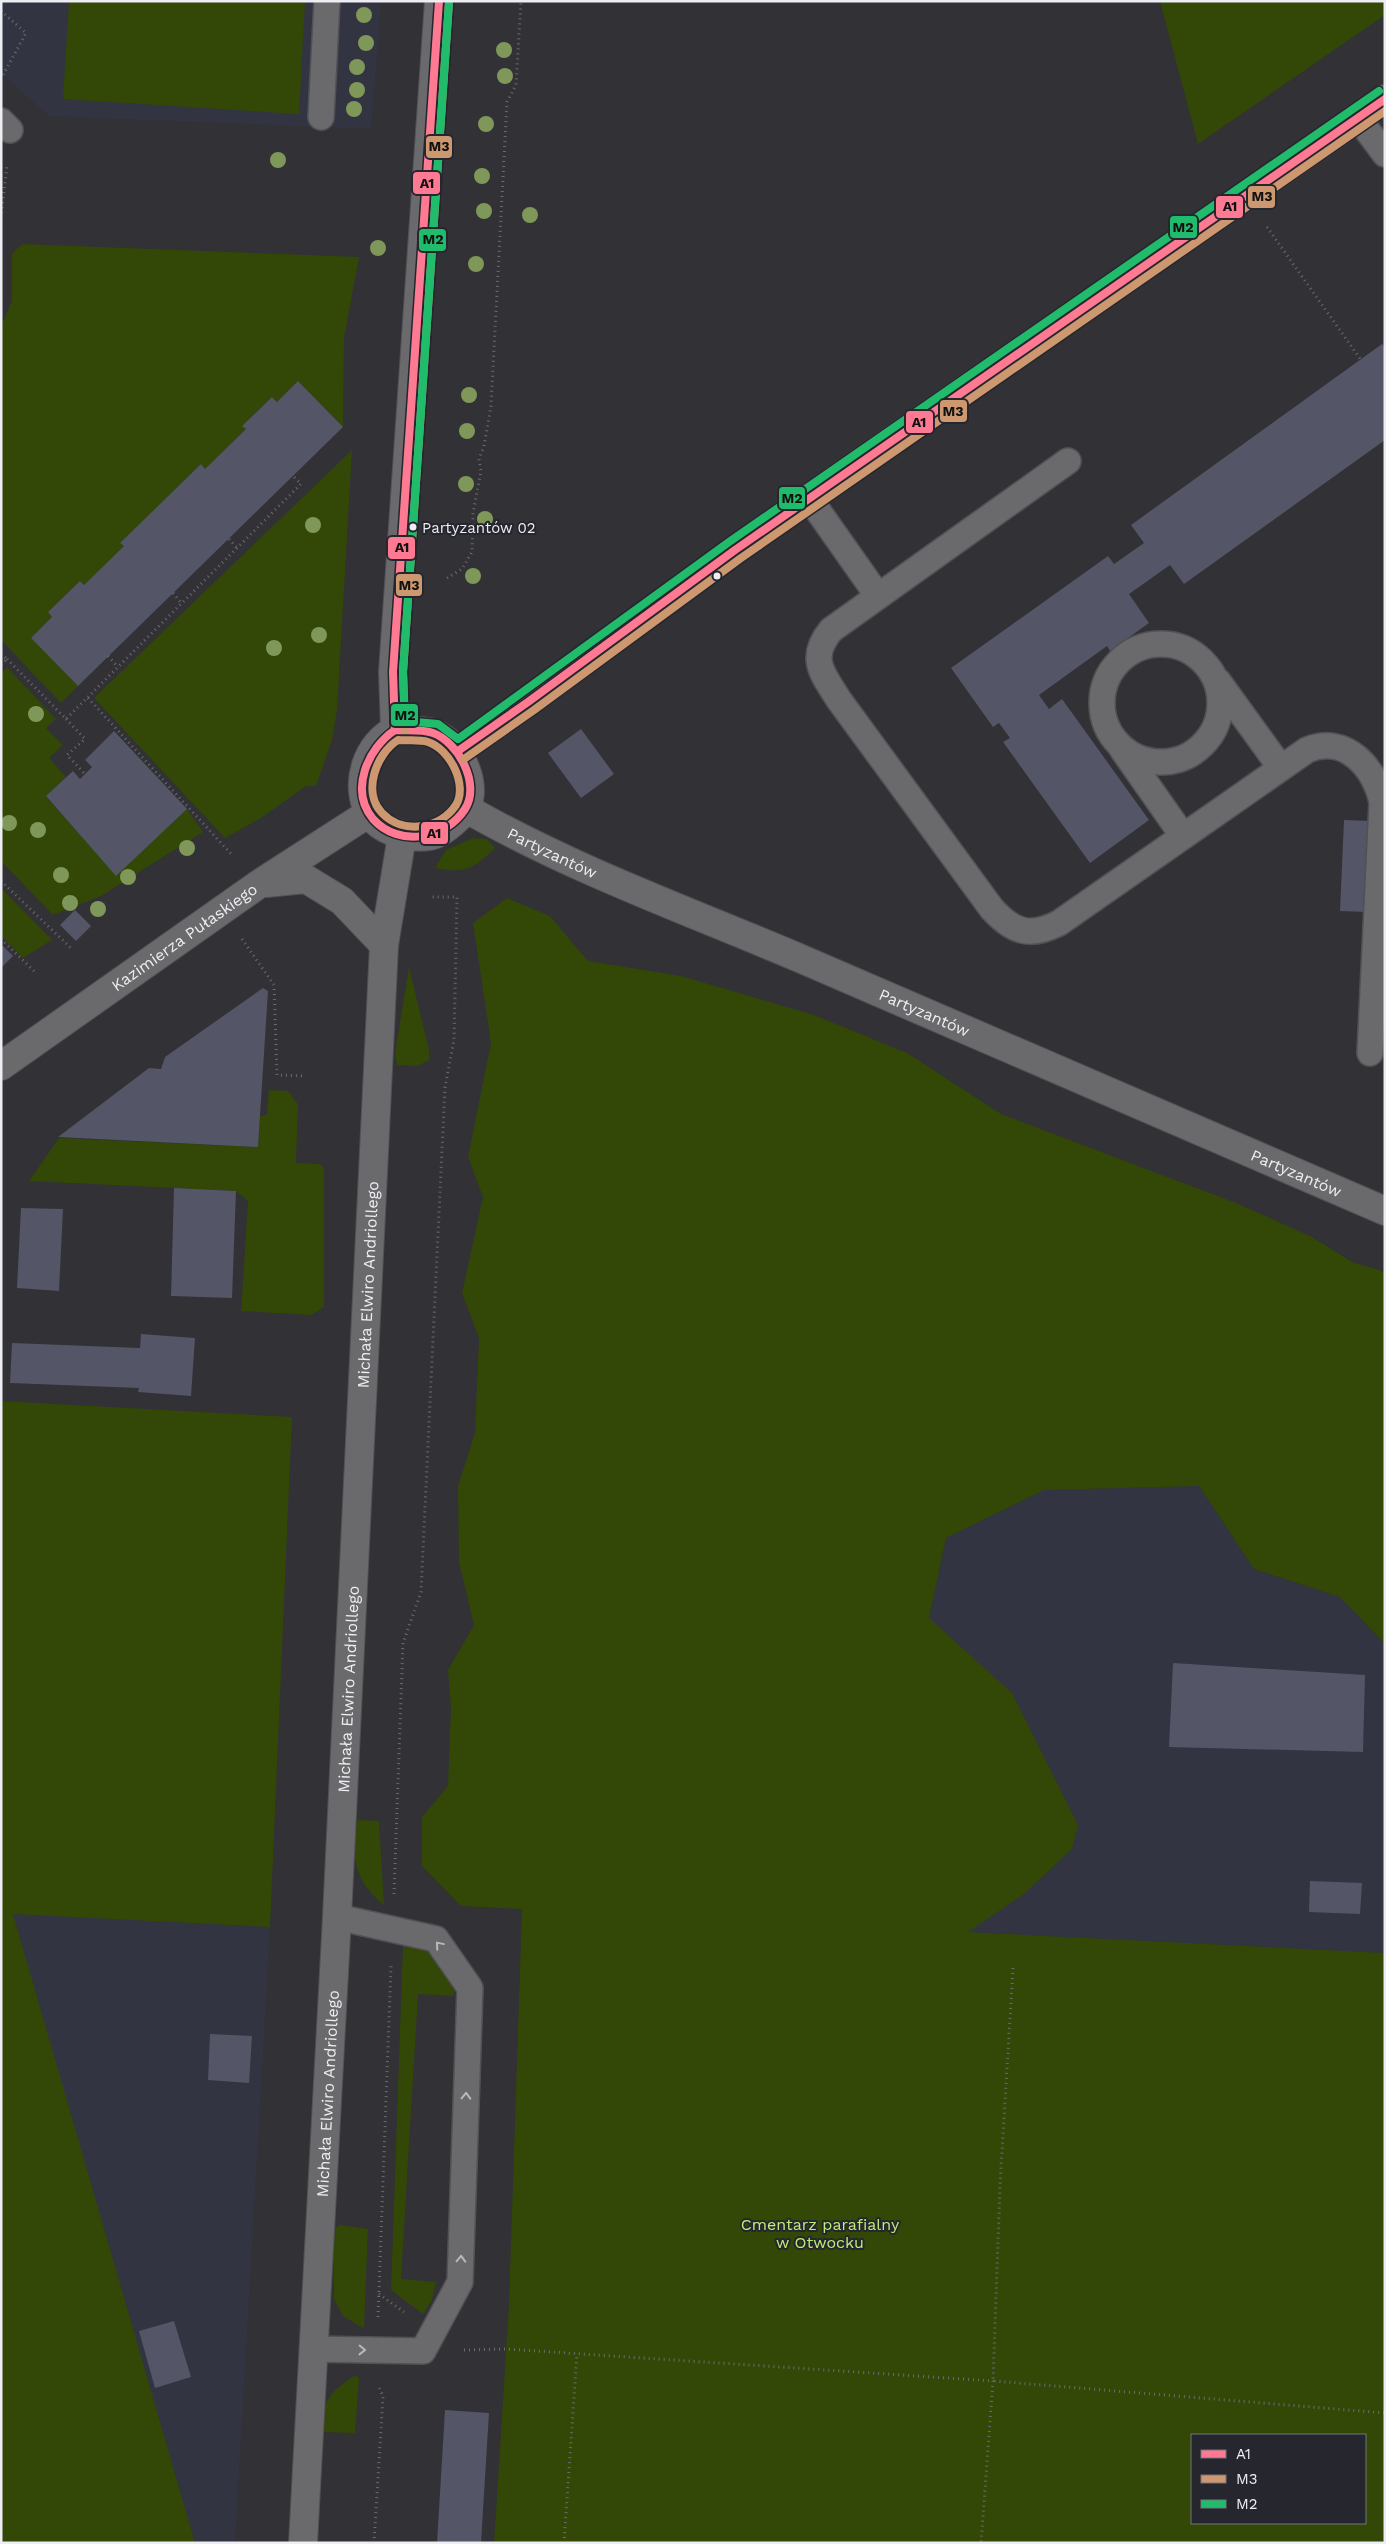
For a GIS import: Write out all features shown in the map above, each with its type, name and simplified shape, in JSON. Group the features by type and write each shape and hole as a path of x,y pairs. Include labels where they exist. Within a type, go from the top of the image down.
{"street":[{"path":"395,730 393,672 440,1"},
{"path":"458,752 809,498 1196,232 1385,99"},
{"path":"395,730 434,734 458,752 470,779 467,809 453,824 431,836 402,836 384,827 369,813 363,791 364,770 372,751 383,736 395,730"},
{"name":"Partyzantów","path":"467,809 517,838 578,866 731,929 1385,1211"},
{"name":"Kazimierza Pułaskiego","path":"1,1066 259,884 369,813"},
{"name":"Michała Elwiro Andriollego","path":"303,2543 337,1917 384,945 402,836"},
{"path":"259,884 306,879 342,901 384,945"}],"lane":[{"path":"321,117 327,1"},
{"path":"1358,118 1385,154"},
{"path":"1068,460 831,630 819,651 818,666 839,700 1000,918 1024,931 1046,930 1307,750 1323,746 1334,746 1362,760 1375,778 1382,802 1370,1053"},
{"path":"809,498 878,596"},
{"path":"1183,836 1110,733 1103,714 1103,694 1109,675 1127,654 1154,644 1172,645 1190,652 1210,671 1281,768"},
{"path":"1116,741 1131,754 1160,762 1180,758 1198,749 1211,734 1218,716 1218,688 1210,671"},
{"path":"313,2349 423,2351 460,2282 470,1988 436,1938 337,1917"}],"path":[{"path":"447,578 462,569 472,552 473,513 481,471 479,460 484,446 491,406 507,102 516,85 521,1"},
{"path":"1,11 26,33 3,75"},
{"path":"1,218 6,125"},
{"path":"1267,227 1361,360"},
{"path":"66,719 301,484 293,476"},
{"path":"228,539 237,548"},
{"path":"173,593 182,604"},
{"path":"1,654 85,739 67,755 85,774"},
{"path":"108,656 118,667"},
{"path":"1,665 7,659"},
{"path":"88,698 232,855"},
{"path":"1,881 72,949"},
{"path":"374,2543 383,2396 374,2377 403,1643 421,1592 445,1087 454,1040 457,898 430,897"},
{"path":"238,932 274,985 277,1075 305,1076"},
{"path":"1,939 35,972"},
{"path":"981,2543 993,2381 1000,2185 1014,1968"},
{"path":"423,2351 506,2349 993,2381 1385,2413"},
{"path":"564,2543 577,2354"}],"shaded area":[{"path":"1,1 381,1 371,129 49,116 1,73"},
{"path":"1199,1486 1254,1569 1340,1597 1385,1644 1385,1953 967,1932 1024,1894 1072,1849 1078,1825 929,1618 946,1538 1044,1490"},
{"path":"12,1913 270,1927 235,2543 195,2543"}],"green space":[{"path":"69,1 305,2 299,114 63,99"},
{"path":"1160,1 1385,1 1385,15 1198,144"},
{"path":"23,244 359,257 344,338 343,427 298,381 277,402 272,397 243,425 246,429 205,469 201,464 120,543 124,546 84,585 80,581 48,612 52,617 31,638 78,686 61,703 1,640 1,326 12,301 12,253"},
{"path":"352,450 337,710 332,740 316,786 306,786 261,818 225,838 94,698"},
{"path":"7,667 56,719 46,728 63,745 49,758 66,777 46,797 116,875 187,809 203,832 101,896 53,915 1,861 1,674"},
{"path":"473,838 487,839 495,848 481,861 468,868 445,870 435,868 446,850"},
{"path":"1,888 52,940 23,958 1,935"},
{"name":"Cmentarz parafialny w Otwocku","path":"507,898 550,916 588,961 681,976 814,1015 907,1053 1001,1114 1236,1203 1312,1237 1354,1263 1380,1270 1385,1274 1385,1644 1340,1597 1254,1569 1199,1486 1044,1490 946,1538 929,1618 1012,1693 1078,1825 1072,1849 1024,1894 968,1932 1385,1953 1385,2543 494,2543 509,2304 522,1909 461,1906 422,1866 422,1817 448,1786 451,1707 448,1670 474,1625 459,1562 458,1486 475,1433 479,1338 462,1293 483,1197 468,1157 491,1043 473,923"},
{"path":"409,967 429,1050 429,1060 418,1066 397,1065 395,1054"},
{"path":"269,1090 288,1091 298,1104 296,1163 320,1164 324,1168 324,1307 311,1315 241,1311 248,1201 236,1191 29,1181 59,1138 258,1147 260,1116 267,1115"},
{"path":"1,1401 292,1417 270,1927 13,1914 195,2543 1,2543"},
{"path":"358,1820 379,1821 384,1905 366,1887 357,1867 354,1845"},
{"path":"411,1942 436,1957 455,1982 454,1996 418,1994 401,2279 436,2282 432,2300 423,2314 391,2290 403,1945"},
{"path":"340,2225 368,2229 364,2329 343,2316 334,2299 333,2230"},
{"path":"356,2375 359,2378 355,2433 320,2432 323,2412 329,2398 339,2387"}],"building":[{"path":"1382,344 1385,347 1385,440 1184,584 1170,565 1129,594 1149,623 1110,651 1107,646 1039,695 1049,709 1062,699 1149,820 1090,863 1003,742 1010,738 999,723 993,727 951,668 1108,556 1114,564 1144,543 1131,525"},
{"path":"298,381 343,427 78,686 31,638 52,617 48,612 80,581 84,585 124,546 120,543 201,464 205,469 246,429 242,426 272,397 277,402"},
{"path":"581,729 614,774 581,798 548,753"},
{"path":"114,731 187,809 116,876 46,796 73,771 80,779 92,767 85,760"},
{"path":"1344,820 1371,821 1367,912 1340,911"},
{"path":"75,910 91,926 76,941 60,925"},
{"path":"3,946 13,956 1,968 1,948"},
{"path":"263,988 268,991 258,1147 58,1137 149,1068 161,1069 165,1057"},
{"path":"174,1188 236,1191 232,1298 171,1296"},
{"path":"21,1208 63,1209 59,1291 17,1288"},
{"path":"141,1334 195,1338 191,1396 138,1392 139,1388 10,1383 12,1343 140,1348"},
{"path":"1173,1663 1365,1675 1363,1752 1169,1747"},
{"path":"1310,1881 1362,1883 1360,1914 1309,1912"},
{"path":"210,2034 252,2036 249,2083 208,2080"},
{"path":"174,2321 191,2377 155,2388 139,2331"},
{"path":"445,2410 489,2413 481,2543 437,2543"}],"transit line":[{"name":"A1","path":"395,730 393,672 439,1"},
{"name":"M3","path":"405,730 403,672 449,2"},
{"name":"M2","path":"449,2 403,672 405,721 438,724 458,739 729,542 1379,91"},
{"name":"A1","path":"458,751 735,550 1385,99"},
{"name":"M3","path":"464,759 741,558 1385,111"},
{"name":"A1","path":"395,730 433,733 451,745 464,765 470,788 469,799 465,809 457,819 434,833 422,836 396,834 384,828 373,819 366,808 362,783 365,770 377,747 395,730"},
{"name":"M3","path":"398,740 424,741 436,746 450,760 455,769 460,788 456,805 449,813 431,824 421,826 400,824 382,813 376,804 372,784 374,774 383,754 398,740"}],"place":[{"name":"Partyzantów 02","path":"413,527"}]}
